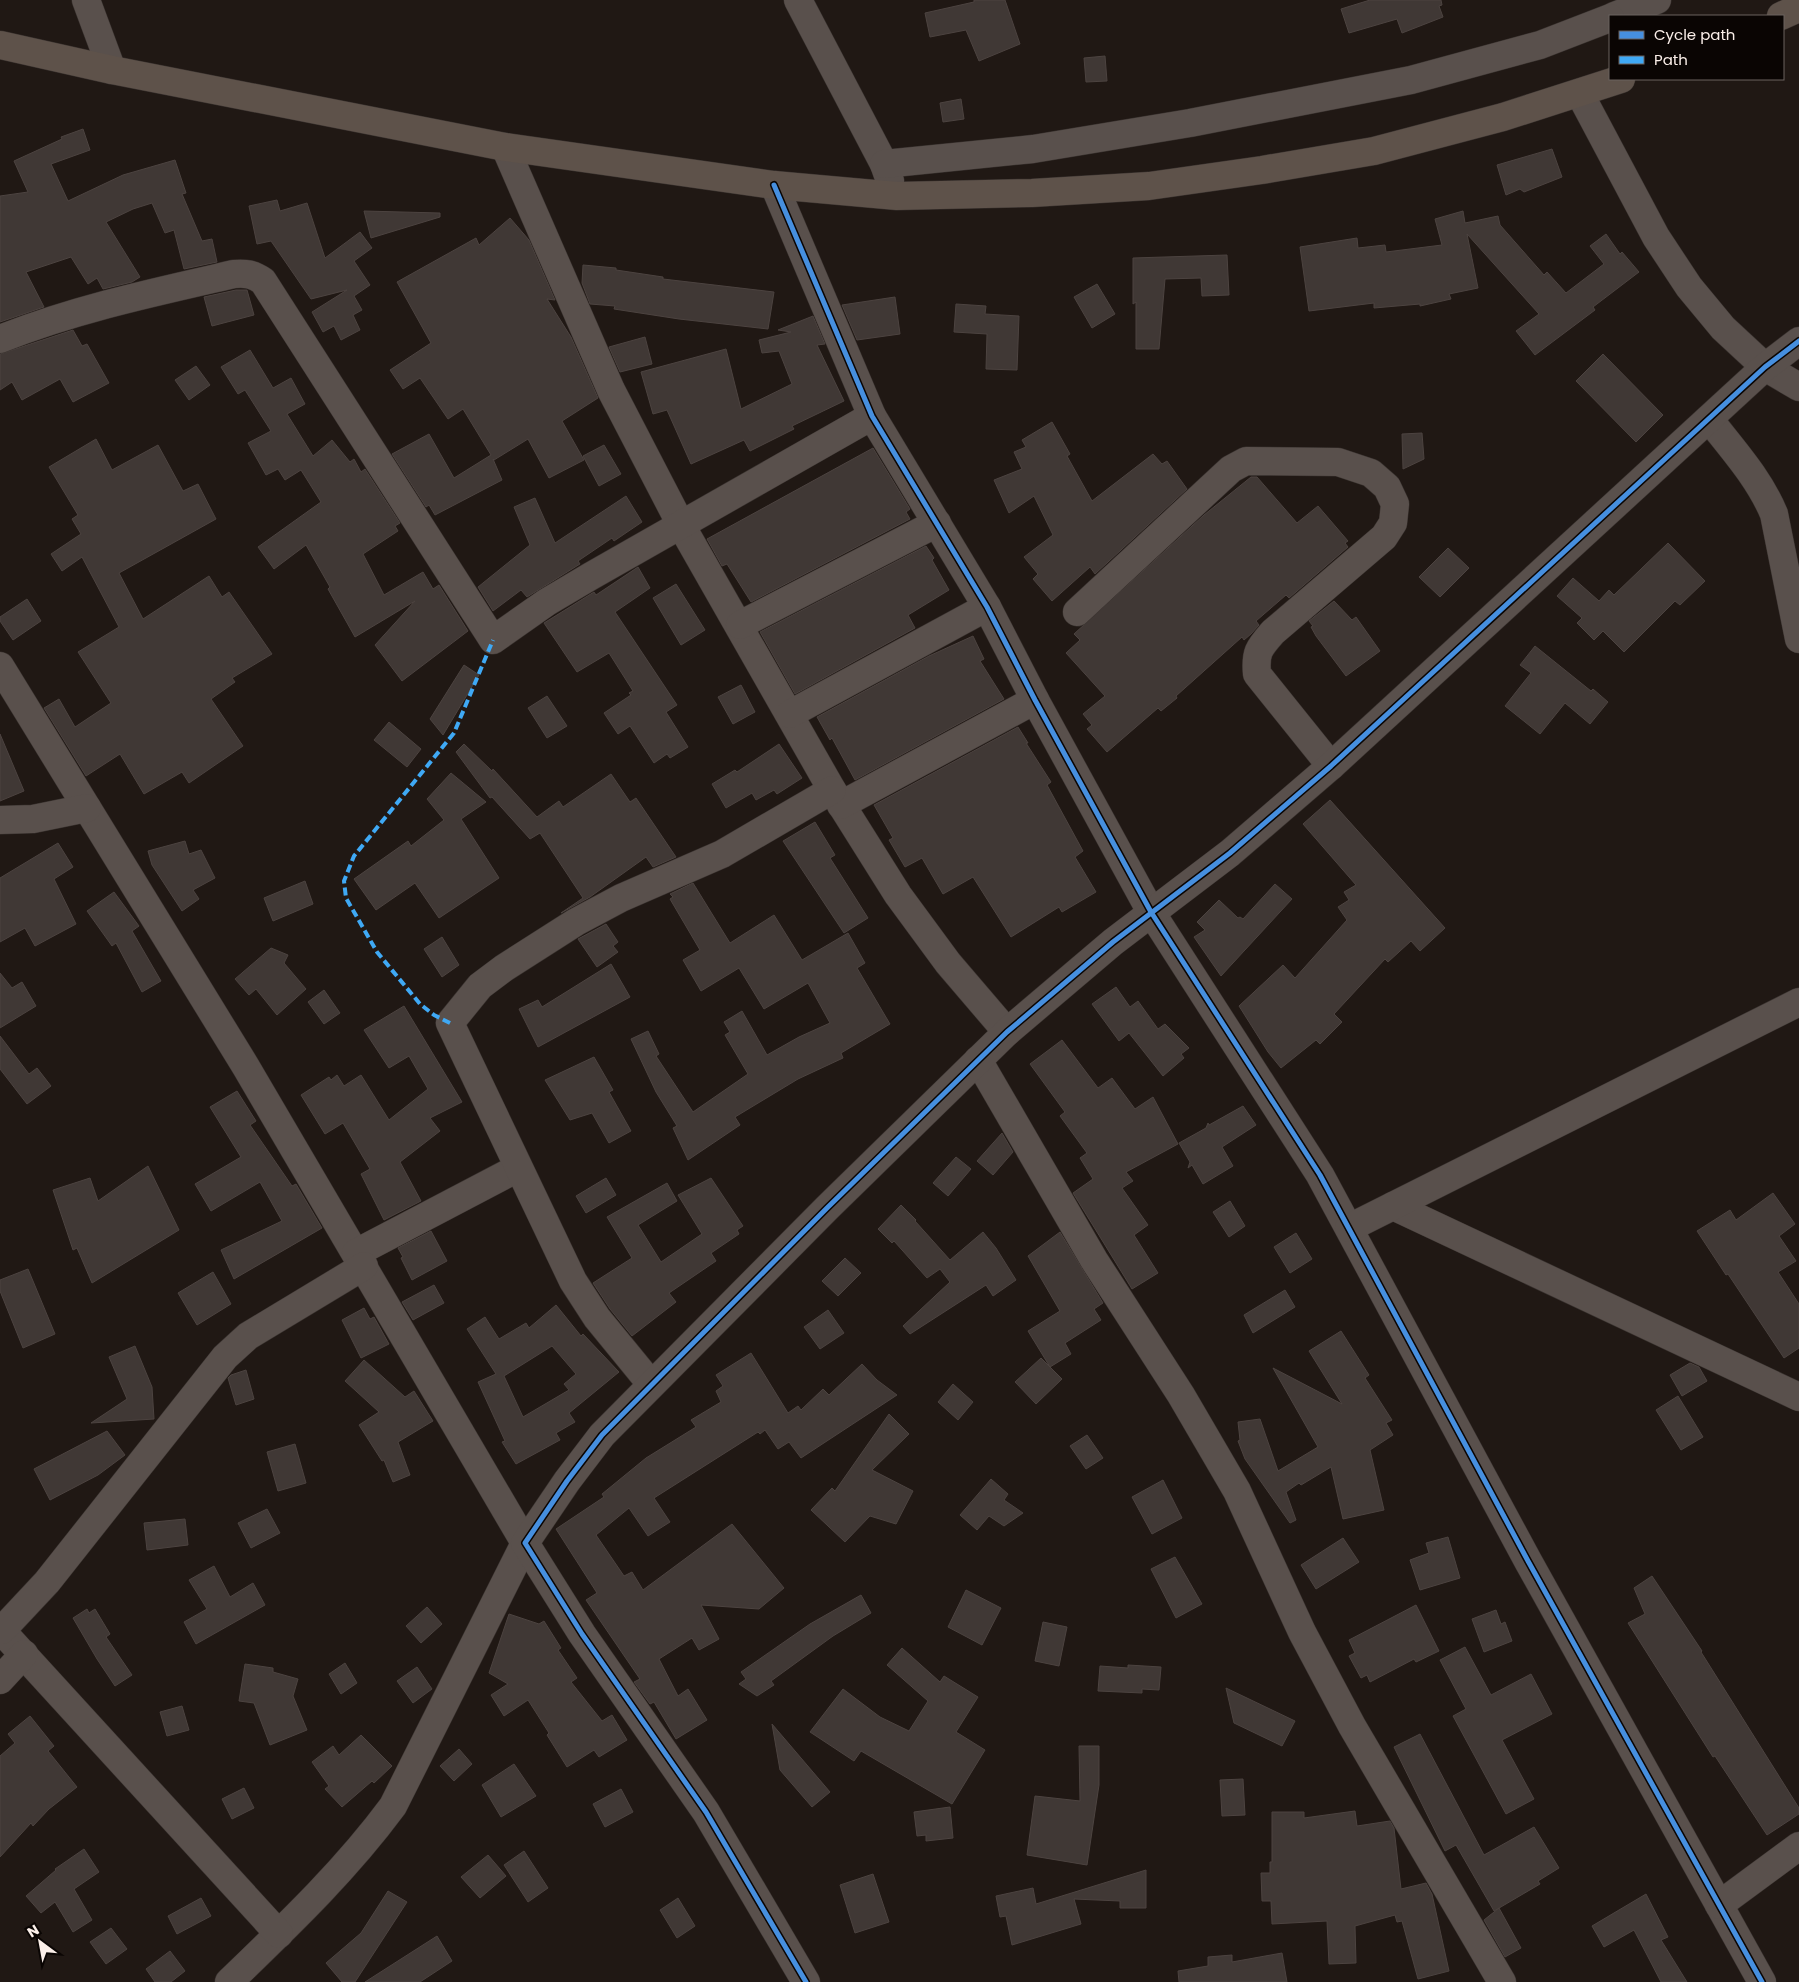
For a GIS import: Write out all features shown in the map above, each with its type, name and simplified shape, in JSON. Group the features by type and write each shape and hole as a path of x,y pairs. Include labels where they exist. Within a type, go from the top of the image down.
{"main road":[{"path":"1783,15 1799,8"},
{"path":"0,45 112,70 505,147 774,185 896,196 1032,194 1149,186 1262,170 1374,151 1503,118 1580,94 1617,80"}],"street":[{"path":"86,0 112,70"},
{"path":"798,0 884,164 896,196"},
{"path":"1617,15 1657,0"},
{"path":"884,164 1033,149 1199,121 1411,80 1540,45 1609,18"},
{"path":"1580,94 1656,237 1689,287 1723,328 1766,367 1799,387"},
{"path":"505,147 607,382 681,525 837,797 898,895 948,963 1007,1032"},
{"path":"774,185 872,416 987,607 1035,700 1151,912 1320,1175 1528,1561 1762,1982"},
{"path":"0,339 35,325 150,293 234,274 247,273 255,276 263,281 493,640 554,598 872,416"},
{"path":"229,1982 338,1875 393,1806 525,1543 567,1481 602,1435 651,1384 1007,1032 1113,942 1230,853 1331,766 1766,367 1799,341"},
{"path":"1709,420 1754,476 1766,495 1774,514 1799,639"},
{"path":"1077,612 1231,469 1246,461 1338,462 1372,473 1387,487 1395,504 1393,523 1384,538 1273,632 1260,646 1256,657 1257,674 1331,766"},
{"path":"740,626 937,522"},
{"path":"790,714 987,607"},
{"path":"0,666 246,1067 525,1543 582,1634 706,1812 806,1982"},
{"path":"651,1384 586,1302 573,1281 450,1023 480,986 504,968 576,922 621,898 722,854 1035,700"},
{"path":"0,820 32,819 87,808"},
{"path":"1349,1228 1799,1002"},
{"path":"978,1060 1094,1260 1181,1395 1237,1491 1302,1632 1347,1718 1502,1982"},
{"path":"279,1934 1,1630 47,1582 225,1358 248,1336 360,1260 518,1168"},
{"path":"1393,1206 1799,1397"},
{"path":"0,1680 24,1654"},
{"path":"1719,1905 1799,1846"}],"building":[{"path":"974,0 1005,0 1020,44 979,61 966,30 930,37 925,13 974,2"},
{"path":"1370,0 1441,0 1442,5 1439,6 1443,17 1402,33 1397,19 1349,33 1341,9"},
{"path":"1105,56 1107,81 1086,82 1084,58"},
{"path":"961,99 964,119 943,122 940,103"},
{"path":"83,129 90,150 51,164 68,201 123,175 175,160 186,193 182,194 202,241 212,239 217,262 184,269 174,230 165,233 152,203 133,209 106,222 140,277 132,282 103,289 97,278 88,284 71,257 26,272 44,307 0,322 0,196 28,192 14,161 62,139 61,137"},
{"path":"1552,149 1562,177 1524,192 1520,189 1506,195 1497,165"},
{"path":"277,200 280,211 307,203 325,258 360,232 372,248 354,261 370,285 354,296 362,310 353,315 360,330 341,340 334,326 323,332 312,312 347,290 311,299 271,241 257,244 249,206"},
{"path":"364,211 440,213 440,217 371,238"},
{"path":"1463,211 1465,223 1498,216 1500,225 1544,275 1547,272 1566,293 1604,264 1590,246 1606,234 1620,254 1622,252 1639,272 1593,307 1595,310 1535,355 1516,331 1539,314 1467,234 1478,288 1449,294 1451,299 1420,306 1420,304 1374,308 1374,303 1309,311 1300,247 1357,238 1358,248 1385,245 1386,252 1442,245 1435,219"},
{"path":"510,218 529,240 555,300 547,299 571,337 598,398 562,421 584,460 549,478 528,439 493,459 502,480 435,515 429,505 426,507 392,454 429,434 454,478 491,455 463,409 448,419 420,378 403,389 390,370 431,343 397,282 476,238 479,245"},
{"path":"1227,255 1229,295 1202,296 1201,278 1165,279 1159,349 1136,349 1136,302 1133,304 1133,258"},
{"path":"583,265 616,268 616,270 663,277 663,279 774,292 768,329 679,319 614,309 615,306 590,304 582,283"},
{"path":"1097,284 1115,314 1092,328 1074,297"},
{"path":"236,290 247,290 254,315 212,326 204,297"},
{"path":"895,297 900,334 857,340 842,305"},
{"path":"956,304 986,306 985,314 1019,316 1017,370 986,369 987,334 954,332"},
{"path":"813,316 825,344 817,345 844,401 792,426 794,429 750,451 744,440 691,464 667,410 653,414 641,372 726,349 741,409 792,384 779,351 762,353 759,340 791,332 778,330"},
{"path":"73,330 82,346 87,344 109,383 73,402 60,379 22,400 12,382 0,390 0,354"},
{"path":"645,337 652,364 620,372 609,347"},
{"path":"250,350 273,388 291,378 305,404 287,414 313,456 332,440 350,462 354,459 361,472 365,469 400,523 395,526 398,531 363,554 384,595 423,572 433,589 439,585 468,631 402,681 375,645 415,601 355,637 306,545 274,569 258,547 321,502 301,470 285,480 278,469 266,475 248,443 271,431 245,390 238,394 221,367"},
{"path":"1603,354 1663,415 1636,442 1576,381"},
{"path":"196,366 210,385 189,400 175,380"},
{"path":"1052,422 1070,454 1067,456 1092,501 1153,454 1162,464 1167,461 1187,489 1095,574 1090,567 1052,601 1033,579 1038,574 1024,557 1053,535 1034,496 1009,513 994,480 1022,469 1014,452 1026,447 1022,440"},
{"path":"1422,433 1424,459 1403,469 1402,434"},
{"path":"96,439 112,470 158,445 183,491 198,484 216,519 119,573 143,619 209,576 222,597 229,592 272,654 232,678 235,682 211,699 243,746 189,783 182,772 144,794 120,754 86,776 44,708 59,699 75,727 111,703 78,652 119,627 82,557 62,571 51,554 81,534 72,519 78,515 49,467"},
{"path":"604,445 621,474 599,486 583,456"},
{"path":"873,448 910,509 906,512 910,519 751,602 727,564 722,566 707,539"},
{"path":"1251,477 1257,477 1297,523 1318,506 1348,541 1345,543 1348,547 1289,598 1286,595 1256,621 1259,625 1251,634 1244,640 1242,637 1176,696 1177,698 1161,711 1158,708 1107,752 1087,729 1092,725 1083,714 1105,696 1066,653 1080,640 1074,634 1204,515"},
{"path":"626,496 642,522 614,541 612,538 578,561 580,564 527,597 521,590 493,611 478,587 530,545 514,507 535,498 555,543"},
{"path":"1668,543 1705,581 1680,605 1675,601 1624,652 1603,631 1594,640 1577,623 1582,618 1557,596 1573,578 1599,601 1609,590 1614,595"},
{"path":"926,546 934,558 932,560 949,590 908,615 915,628 795,694 760,632"},
{"path":"1448,548 1469,568 1440,597 1419,577"},
{"path":"638,567 650,588 615,612 677,705 666,712 688,747 670,758 667,754 654,763 630,726 618,734 604,713 631,695 629,693 633,691 609,653 577,672 544,623 594,592 596,595"},
{"path":"676,584 705,630 681,645 653,598"},
{"path":"27,599 41,621 13,640 0,621 0,617"},
{"path":"1334,601 1352,620 1356,617 1380,651 1346,676 1316,636 1311,627 1313,626 1309,621"},
{"path":"973,636 984,659 980,661 1004,699 855,780 832,738 830,740 817,717 929,656"},
{"path":"1535,646 1591,691 1593,689 1608,702 1590,724 1565,703 1540,734 1505,706 1531,673 1520,665"},
{"path":"464,665 479,675 443,735 430,719"},
{"path":"741,685 755,712 733,724 718,697"},
{"path":"547,696 567,726 547,738 528,708"},
{"path":"389,722 421,749 407,767 374,740"},
{"path":"1018,727 1051,782 1047,785 1083,851 1075,857 1096,892 1062,912 1059,907 1011,937 973,877 943,894 922,858 905,867 889,840 893,838 874,805"},
{"path":"0,734 24,791 0,801"},
{"path":"464,744 492,771 493,769 537,817 559,801 563,807 611,774 630,802 636,798 676,857 653,867 646,857 590,897 561,913 583,898 540,833 530,839 492,797 490,798 456,752"},
{"path":"779,744 802,778 777,794 774,790 756,800 752,793 726,808 712,784 735,770 737,772"},
{"path":"451,773 486,802 461,819 499,878 439,918 415,883 376,910 354,879 408,841 411,846 444,820 427,799"},
{"path":"1330,800 1445,928 1420,951 1411,941 1388,962 1385,959 1334,1014 1342,1022 1320,1044 1316,1040 1281,1068 1268,1052 1239,1006 1283,965 1295,978 1347,920 1338,907 1349,900 1344,892 1356,885 1303,824"},
{"path":"815,822 835,855 830,858 868,918 844,933 783,841"},
{"path":"185,841 189,854 201,850 215,878 193,890 199,899 182,911 152,865 148,851"},
{"path":"58,843 73,867 54,879 76,924 35,946 25,928 0,942 0,878"},
{"path":"305,881 313,904 273,921 264,898"},
{"path":"693,883 730,943 774,915 802,960 848,933 865,963 857,968 890,1024 841,1053 843,1058 798,1079 735,1117 740,1125 688,1160 673,1128 677,1126 656,1092 631,1039 648,1031 659,1054 656,1056 693,1112 748,1074 725,1035 730,1032 724,1022 742,1011 767,1055 799,1037 830,1023 808,983 764,1009 739,968 701,991 683,960 700,950 670,899 673,897 670,894"},
{"path":"1275,884 1292,899 1221,976 1194,937 1205,930 1197,922 1219,900 1238,918 1243,919"},
{"path":"114,892 139,926 132,931 161,981 142,992 116,943 112,946 87,911"},
{"path":"606,924 618,942 613,946 618,952 597,967 578,939"},
{"path":"442,937 459,965 442,977 424,949"},
{"path":"271,948 288,955 284,963 306,989 277,1015 256,989 249,995 235,979"},
{"path":"611,964 630,997 538,1047 519,1009 538,1000 542,1007"},
{"path":"0,973 12,988 22,982 36,1006 0,1028"},
{"path":"1116,987 1130,1007 1138,1001 1158,1029 1165,1024 1189,1048 1181,1054 1184,1058 1163,1076 1129,1033 1119,1041 1092,1004"},
{"path":"324,990 340,1013 324,1024 308,1002"},
{"path":"404,1006 462,1102 430,1118 440,1131 400,1162 421,1201 384,1220 361,1174 370,1169 343,1123 325,1134 301,1095 329,1077 331,1080 337,1075 344,1086 361,1075 389,1120 428,1089 409,1056 389,1068 364,1030"},
{"path":"0,1036 29,1074 37,1068 51,1086 27,1104 0,1069"},
{"path":"1062,1040 1098,1088 1112,1078 1135,1109 1153,1097 1178,1144 1126,1172 1133,1181 1122,1188 1148,1225 1134,1235 1158,1273 1132,1289 1073,1193 1093,1179 1080,1158 1087,1153 1060,1116 1065,1112 1030,1064"},
{"path":"594,1057 613,1090 609,1092 631,1131 609,1143 592,1113 570,1120 545,1080"},
{"path":"237,1091 256,1121 250,1125 292,1186 296,1184 322,1228 234,1279 221,1250 282,1221 260,1182 211,1211 195,1184 241,1157 210,1107"},
{"path":"1243,1106 1256,1125 1222,1147 1233,1166 1203,1184 1192,1165 1188,1168 1190,1162 1179,1143 1206,1128 1208,1123 1209,1125"},
{"path":"1002,1133 1013,1152 993,1175 977,1161"},
{"path":"956,1157 971,1169 948,1196 933,1183"},
{"path":"148,1166 179,1230 92,1283 77,1248 73,1250 53,1190 90,1178 98,1201"},
{"path":"606,1178 616,1195 586,1213 576,1196"},
{"path":"711,1178 743,1226 737,1230 739,1234 711,1253 716,1261 669,1293 676,1302 632,1336 610,1309 593,1283 632,1258 607,1217 667,1183 677,1201 638,1225 661,1262 702,1234 678,1195"},
{"path":"1773,1193 1795,1224 1779,1236 1796,1261 1778,1272 1799,1304 1799,1348 1784,1358 1697,1231 1730,1210 1736,1220"},
{"path":"1230,1201 1245,1226 1229,1237 1213,1212"},
{"path":"901,1205 950,1260 983,1232 996,1248 1016,1280 993,1296 986,1285 910,1334 903,1326 950,1282 940,1269 927,1278 894,1241 892,1243 878,1229"},
{"path":"431,1231 447,1261 412,1280 398,1248"},
{"path":"1060,1232 1103,1303 1094,1309 1101,1320 1065,1343 1071,1354 1050,1367 1028,1331 1060,1311 1028,1256"},
{"path":"1296,1233 1312,1259 1290,1273 1274,1247"},
{"path":"845,1258 861,1273 838,1296 822,1281"},
{"path":"28,1269 55,1334 23,1348 0,1291 0,1280"},
{"path":"213,1272 231,1304 197,1325 178,1293"},
{"path":"434,1285 444,1303 413,1320 402,1302"},
{"path":"1285,1290 1295,1307 1253,1333 1244,1315"},
{"path":"556,1305 581,1336 583,1334 619,1372 569,1413 575,1422 556,1433 560,1440 516,1464 502,1442 505,1441 478,1382 496,1374 467,1329 485,1317 499,1339 526,1323 529,1328","holes":["552,1346 576,1374 564,1384 569,1390 523,1417 504,1376"]},
{"path":"364,1308 370,1319 374,1317 389,1344 361,1358 342,1320"},
{"path":"828,1310 844,1333 820,1349 804,1327"},
{"path":"1341,1331 1369,1375 1365,1378 1392,1420 1386,1423 1393,1435 1370,1450 1384,1510 1343,1519 1331,1467 1301,1485 1299,1483 1286,1492 1296,1520 1290,1523 1245,1459 1238,1441 1240,1440 1238,1422 1260,1419 1278,1471 1318,1447 1273,1368 1342,1404 1309,1351"},
{"path":"135,1346 152,1387 154,1419 91,1423 127,1399 109,1357"},
{"path":"751,1353 788,1413 798,1406 801,1410 823,1389 829,1395 862,1364 877,1380 897,1395 801,1458 789,1442 778,1449 765,1430 760,1434 758,1432 654,1498 670,1522 648,1536 629,1508 596,1535 624,1576 632,1572 643,1590 732,1524 784,1588 759,1609 701,1605 719,1639 699,1650 692,1638 659,1659 678,1696 688,1689 707,1720 676,1739 654,1702 650,1704 634,1682 640,1679 586,1600 597,1593 556,1529 604,1497 602,1494 646,1458 696,1427 691,1420 721,1402 716,1391 723,1386 716,1375"},
{"path":"1041,1358 1062,1379 1036,1404 1015,1382"},
{"path":"364,1360 405,1397 414,1391 433,1421 398,1442 410,1475 393,1482 384,1460 382,1461 359,1425 379,1412 345,1381"},
{"path":"1690,1363 1699,1367 1707,1381 1682,1396 1670,1375"},
{"path":"246,1370 254,1399 236,1405 228,1378 231,1375"},
{"path":"953,1384 973,1402 958,1420 938,1402"},
{"path":"1678,1396 1703,1437 1681,1450 1656,1410"},
{"path":"889,1414 909,1434 872,1470 913,1491 896,1524 870,1516 845,1542 811,1510 832,1488 835,1491"},
{"path":"107,1431 125,1455 98,1475 50,1500 34,1469"},
{"path":"1087,1435 1103,1458 1086,1469 1070,1446"},
{"path":"295,1444 306,1483 278,1491 267,1452"},
{"path":"991,1479 1008,1494 1004,1500 1023,1513 1004,1526 989,1516 977,1530 960,1515"},
{"path":"1163,1480 1182,1518 1152,1534 1132,1497"},
{"path":"267,1509 280,1533 251,1548 238,1523"},
{"path":"185,1519 188,1545 147,1550 144,1523"},
{"path":"1448,1537 1460,1578 1420,1590 1410,1560 1429,1553 1426,1543"},
{"path":"1343,1538 1359,1562 1316,1589 1301,1565"},
{"path":"1175,1557 1202,1604 1176,1618 1151,1569"},
{"path":"214,1566 230,1597 253,1583 265,1605 196,1644 184,1622 207,1609 189,1580"},
{"path":"1652,1576 1702,1651 1799,1808 1799,1814 1767,1835 1715,1756 1713,1757 1628,1623 1645,1614 1634,1588"},
{"path":"966,1590 1001,1608 982,1645 948,1627"},
{"path":"861,1595 871,1613 833,1636 771,1681 774,1685 757,1696 739,1684 746,1679 741,1672 810,1624"},
{"path":"1416,1605 1439,1651 1416,1662 1414,1659 1370,1682 1367,1675 1361,1678 1349,1656 1355,1653 1349,1640"},
{"path":"427,1607 442,1624 421,1643 406,1626"},
{"path":"87,1609 89,1613 95,1609 110,1634 106,1637 132,1675 115,1686 73,1618"},
{"path":"1496,1610 1501,1624 1505,1622 1512,1641 1484,1652 1472,1619"},
{"path":"509,1614 539,1624 544,1621 561,1648 558,1650 577,1678 571,1682 602,1721 612,1715 627,1740 599,1757 594,1750 567,1767 547,1735 549,1733 528,1700 504,1716 491,1695 508,1684 489,1673"},
{"path":"1043,1622 1067,1627 1059,1666 1035,1661"},
{"path":"1465,1647 1491,1695 1531,1674 1552,1714 1502,1740 1534,1799 1506,1814 1453,1716 1466,1709 1440,1660"},
{"path":"902,1648 940,1682 944,1676 978,1697 956,1732 985,1750 952,1804 861,1751 854,1761 810,1732 843,1689 880,1717 909,1731 928,1701 887,1665"},
{"path":"345,1663 357,1683 341,1694 329,1674"},
{"path":"245,1664 273,1668 273,1672 298,1679 293,1696 307,1730 270,1745 254,1703 239,1701"},
{"path":"1128,1665 1161,1667 1159,1690 1142,1689 1142,1693 1098,1691 1100,1666 1128,1668"},
{"path":"417,1667 432,1689 413,1703 397,1681"},
{"path":"1226,1688 1295,1721 1282,1746 1234,1723"},
{"path":"182,1706 189,1730 167,1736 160,1712"},
{"path":"30,1716 54,1746 48,1751 77,1787 49,1809 33,1826 31,1823 0,1857 0,1756 15,1743 8,1734"},
{"path":"772,1724 830,1792 812,1807 780,1770"},
{"path":"1420,1734 1484,1855 1534,1827 1559,1868 1538,1881 1540,1884 1494,1911 1456,1845 1445,1851 1394,1747"},
{"path":"361,1735 392,1766 374,1783 372,1781 342,1807 325,1789 329,1786 312,1762 333,1746 339,1755"},
{"path":"1079,1746 1099,1746 1099,1785 1087,1865 1027,1855 1035,1796 1080,1801"},
{"path":"459,1749 472,1764 454,1781 440,1766"},
{"path":"514,1764 536,1796 501,1817 482,1785"},
{"path":"1243,1779 1245,1815 1222,1816 1220,1780"},
{"path":"244,1788 254,1808 232,1819 222,1799"},
{"path":"621,1789 633,1812 605,1827 593,1804"},
{"path":"950,1807 953,1838 926,1841 926,1835 917,1836 914,1812"},
{"path":"1355,1811 1357,1826 1390,1821 1394,1828 1401,1889 1426,1883 1432,1894 1449,1971 1418,1979 1402,1921 1397,1922 1395,1915 1355,1926 1356,1963 1329,1964 1327,1921 1272,1924 1271,1901 1262,1901 1261,1873 1270,1873 1270,1862 1272,1862 1272,1812 1304,1812 1304,1818"},
{"path":"84,1849 99,1872 74,1889 92,1920 73,1932 55,1902 41,1913 26,1896 55,1869"},
{"path":"524,1851 548,1888 528,1902 504,1865"},
{"path":"488,1855 506,1876 480,1898 461,1877"},
{"path":"1146,1870 1146,1908 1120,1908 1120,1901 1074,1899 1081,1924 1012,1945 1006,1916 1000,1917 996,1896 1033,1888 1036,1904"},
{"path":"873,1874 889,1922 855,1933 840,1885"},
{"path":"388,1891 407,1902 355,1982 342,1982 326,1963 361,1933"},
{"path":"1646,1894 1668,1937 1661,1940 1687,1982 1661,1982 1634,1930 1604,1947 1592,1926"},
{"path":"201,1898 211,1916 177,1934 168,1916"},
{"path":"678,1898 695,1926 677,1938 660,1910"},
{"path":"1499,1908 1521,1948 1505,1957 1484,1920"},
{"path":"111,1928 127,1949 106,1964 90,1942"},
{"path":"437,1936 452,1961 420,1982 365,1982"},
{"path":"170,1951 185,1971 171,1982 155,1982 146,1969"},
{"path":"1282,1953 1287,1982 1179,1982 1178,1971 1208,1966 1208,1957 1232,1955 1232,1962"}],"marked path":[{"path":"450,1023 434,1015 420,1004 377,952 346,898 344,881 354,856 454,733 493,640"}],"cycle path":[{"path":"774,185 872,416 987,607 1035,700 1151,912 1320,1175 1528,1561 1762,1982"},
{"path":"806,1982 706,1812 582,1634 525,1543 567,1481 602,1435 827,1208 1007,1032 1113,942 1230,853 1331,766 1765,367 1799,341"}]}
